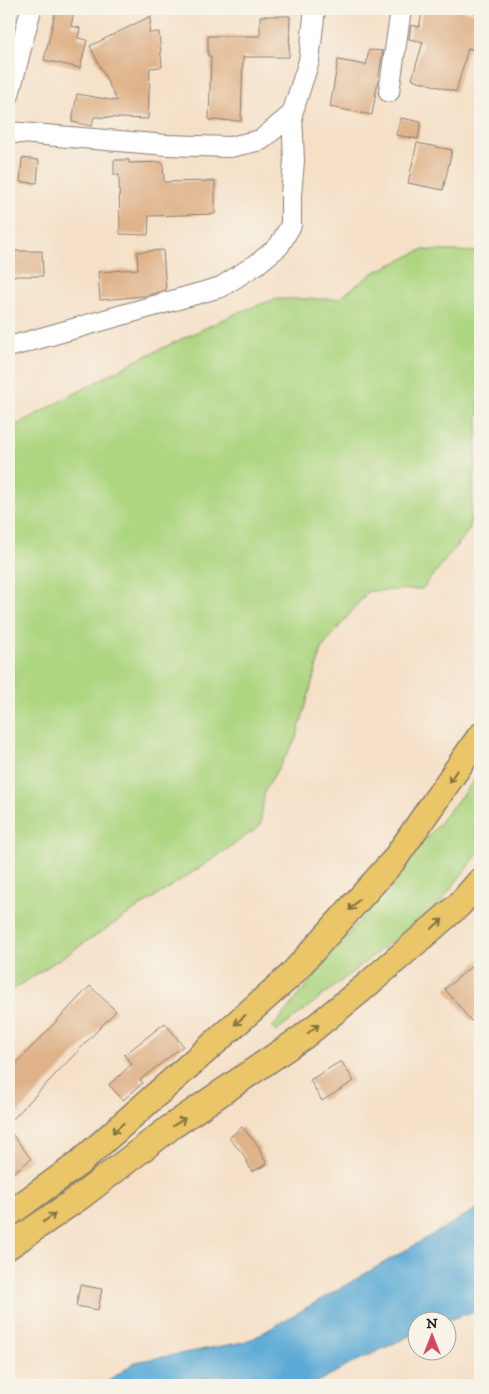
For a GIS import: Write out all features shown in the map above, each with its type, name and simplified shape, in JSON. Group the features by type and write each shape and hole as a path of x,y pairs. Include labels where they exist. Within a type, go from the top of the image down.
{"main road":[{"path":"9,1214 78,1164 291,975 394,860 480,736"},
{"path":"9,1246 80,1197 171,1127 303,1037 361,990 459,905 480,880"}],"street":[{"path":"9,95 31,9"},
{"path":"9,347 221,286 257,264 279,246 291,225 294,161 292,114 309,61 314,9"},
{"path":"388,92 401,9"},
{"path":"9,132 167,145 230,147 261,140 292,114"}],"green space":[{"path":"422,250 480,252 480,389 469,530 422,589 368,591 322,648 296,739 265,790 260,826 216,857 9,992 9,429 135,361 239,312 276,299 338,299 373,273"},
{"path":"480,773 480,851 439,904 276,1032 273,1027"}],"water":[{"path":"480,1207 480,1310 456,1317 456,1312 406,1312 406,1338 311,1385 103,1385 135,1362 249,1341"}],"building":[{"path":"56,9 75,9 71,26 80,28 78,38 87,40 80,68 44,60"},
{"path":"423,9 457,9 480,14 480,51 468,48 456,92 412,79 423,42 409,39 411,25 419,27"},
{"path":"151,16 149,33 159,32 162,67 150,68 148,119 94,117 92,126 72,122 77,94 117,101 90,46"},
{"path":"260,16 290,16 289,57 243,57 241,121 209,120 211,56 208,56 208,36 260,36"},
{"path":"369,50 383,51 372,115 330,107 338,60 366,65"},
{"path":"401,118 421,122 418,139 396,135"},
{"path":"417,143 452,150 443,190 408,183"},
{"path":"22,158 39,160 37,183 20,182"},
{"path":"114,160 129,160 129,163 163,162 164,182 215,181 215,214 149,216 148,235 120,234 119,175 114,175"},
{"path":"163,250 166,290 145,296 100,300 98,272 138,269 137,252"},
{"path":"9,251 42,251 43,276 9,276"},
{"path":"480,959 480,1013 471,1021 445,989"},
{"path":"90,986 116,1011 9,1123 9,1071"},
{"path":"165,1023 183,1046 140,1080 143,1083 123,1100 109,1085 132,1064 124,1055"},
{"path":"341,1061 354,1081 322,1101 310,1080"},
{"path":"242,1127 260,1148 267,1164 252,1172 243,1154 229,1138"},
{"path":"9,1130 31,1159 9,1176"},
{"path":"80,1285 102,1289 98,1310 76,1306"}]}
